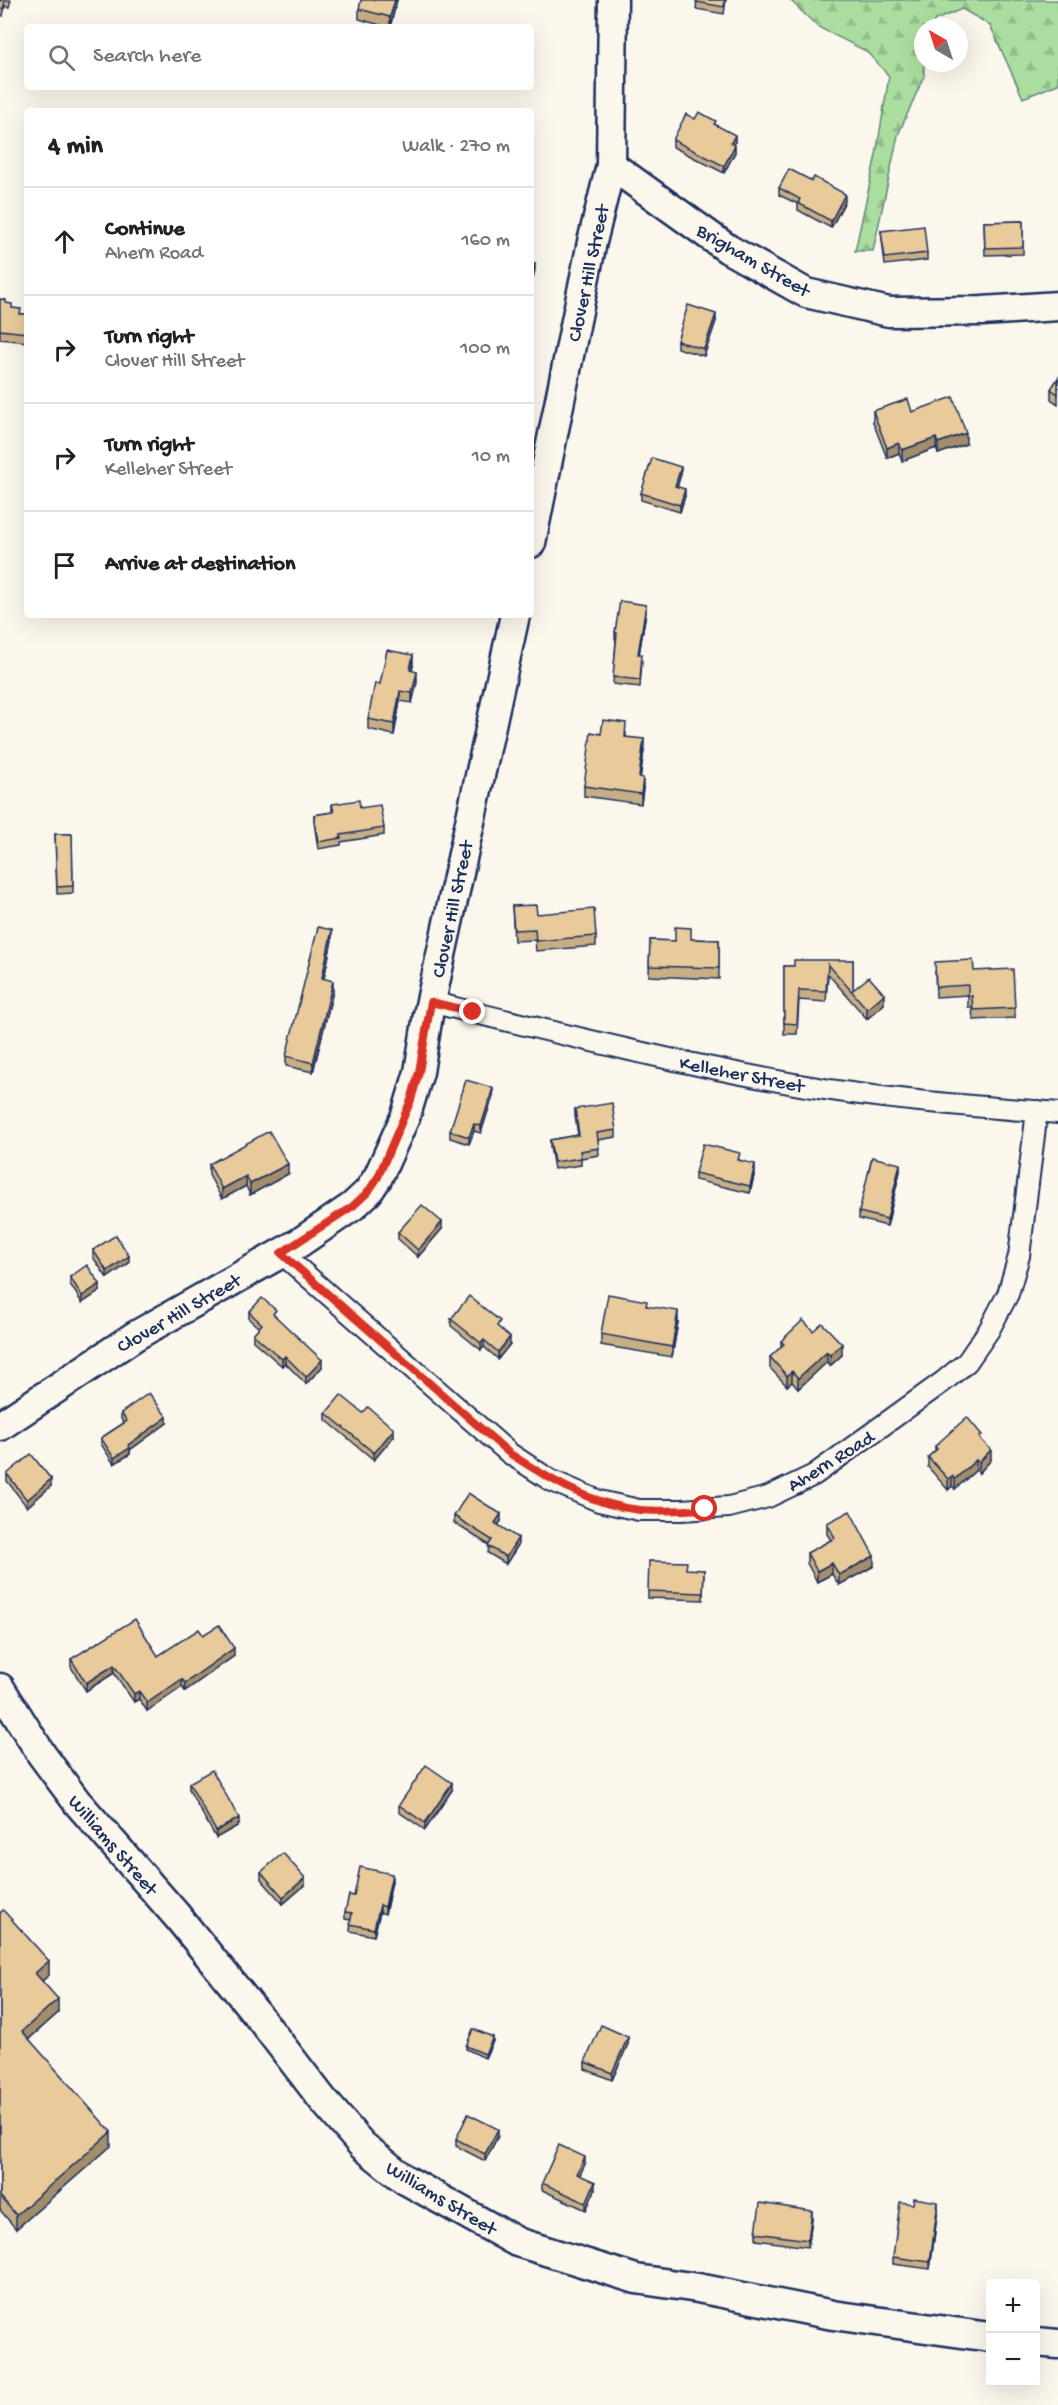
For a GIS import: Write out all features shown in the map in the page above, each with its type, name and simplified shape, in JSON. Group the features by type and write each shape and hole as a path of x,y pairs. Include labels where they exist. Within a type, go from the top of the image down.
{"street":[{"name":"Clover Hill Street","path":"534,528 592,242 610,165 613,0"},
{"name":"Brigham Street","path":"610,165 728,249 806,293 889,312 982,311 1058,306"},
{"name":"Clover Hill Street","path":"0,1426 135,1336 281,1253 353,1206 368,1192 378,1177 411,1100 419,1072 431,1002 514,618"},
{"name":"Kelleher Street","path":"431,1002 618,1048 801,1085 939,1103 1058,1113"},
{"name":"Ahern Road","path":"281,1253 509,1453 550,1480 599,1501 639,1510 729,1508 768,1497 814,1476 967,1362 989,1330 1008,1294 1019,1256 1037,1111"},
{"name":"Williams Street","path":"0,1688 42,1755 77,1802 177,1916 264,2022 323,2100 362,2145 404,2179 517,2242 636,2279 698,2288 833,2315 986,2336"},
{"path":"1040,2342 1058,2344"}],"green space":[{"path":"790,0 1058,0 1058,84 1023,98 990,25 962,9 940,18 914,18 914,72 924,72 924,76 898,135 873,251 855,251 876,155 889,76 866,51 818,27"}],"building":[{"path":"0,0 5,0 3,9 0,8"},
{"path":"361,0 395,0 390,17 359,9"},
{"path":"697,0 725,0 724,7 696,2"},
{"path":"699,112 716,121 714,124 735,135 731,143 735,145 724,166 673,140 686,114 695,119"},
{"path":"789,169 812,181 814,177 845,194 831,221 798,203 800,199 779,188"},
{"path":"1023,221 1023,247 985,248 984,222"},
{"path":"924,226 927,253 885,258 881,231"},
{"path":"0,299 12,304 12,308 21,309 20,314 24,314 24,333 0,330"},
{"path":"688,305 716,314 704,349 677,341"},
{"path":"1058,378 1058,394 1051,389"},
{"path":"953,397 966,433 938,443 936,438 902,450 899,443 887,448 873,411 908,399 912,412"},
{"path":"652,458 681,467 675,486 685,489 680,505 641,493"},
{"path":"620,601 646,605 638,654 642,654 640,680 613,677 617,633 615,632"},
{"path":"387,650 413,655 410,670 417,672 412,693 400,691 394,724 368,719 375,683 380,684"},
{"path":"603,720 626,723 625,737 644,739 639,777 643,778 641,794 584,786 591,732 601,734"},
{"path":"359,800 360,808 380,805 384,828 341,835 341,838 318,842 314,815 334,812 332,804"},
{"path":"55,834 72,834 73,886 57,887"},
{"path":"536,905 537,914 594,909 596,936 536,941 535,929 514,930 512,906"},
{"path":"318,927 332,930 322,978 333,981 313,1063 286,1056"},
{"path":"675,927 691,928 691,939 719,940 719,968 649,966 650,940 675,941"},
{"path":"794,960 853,960 853,990 869,977 884,994 867,1009 828,964 826,991 799,990 797,1024 784,1023 784,966 794,966"},
{"path":"973,960 974,971 1013,969 1015,1008 973,1010 972,996 968,996 968,985 936,987 935,962"},
{"path":"466,1080 493,1088 481,1126 474,1124 469,1137 450,1131"},
{"path":"612,1103 616,1130 597,1133 599,1148 580,1151 581,1158 554,1162 550,1140 579,1135 575,1109"},
{"path":"269,1131 288,1164 250,1184 246,1176 222,1189 209,1164"},
{"path":"703,1144 740,1153 738,1160 755,1164 750,1186 695,1173"},
{"path":"872,1157 900,1164 887,1219 859,1212"},
{"path":"422,1205 442,1222 418,1250 398,1232"},
{"path":"116,1235 129,1256 107,1271 93,1250"},
{"path":"87,1265 100,1284 82,1296 70,1277"},
{"path":"608,1294 647,1301 646,1306 678,1311 672,1347 601,1334"},
{"path":"469,1296 500,1321 497,1326 510,1337 498,1352 484,1340 481,1343 451,1319"},
{"path":"262,1298 276,1310 273,1314 322,1360 306,1377 285,1356 282,1359 253,1334 262,1324 249,1312"},
{"path":"803,1320 813,1331 822,1323 842,1344 830,1355 827,1352 798,1378 792,1371 787,1376 770,1357 784,1344 781,1341"},
{"path":"149,1393 167,1417 128,1445 130,1448 114,1458 101,1438 127,1421 121,1413"},
{"path":"341,1395 363,1413 368,1407 394,1429 374,1453 326,1413"},
{"path":"967,1417 982,1435 979,1437 991,1450 979,1462 976,1460 955,1479 952,1476 948,1479 928,1457 937,1449 935,1446"},
{"path":"31,1454 51,1479 27,1500 7,1474"},
{"path":"468,1493 501,1514 495,1523 518,1538 506,1557 488,1546 492,1540 454,1516"},
{"path":"850,1511 874,1556 839,1575 832,1563 817,1571 807,1553 835,1538 827,1523"},
{"path":"649,1561 687,1562 686,1569 704,1570 703,1593 648,1591"},
{"path":"135,1619 158,1656 199,1629 203,1635 219,1625 234,1648 185,1683 182,1679 147,1703 139,1691 134,1694 114,1665 86,1683 71,1659"},
{"path":"426,1765 452,1783 425,1823 399,1805"},
{"path":"212,1770 239,1818 216,1831 189,1783"},
{"path":"283,1853 305,1878 283,1897 261,1872"},
{"path":"360,1867 392,1874 385,1907 380,1905 374,1929 350,1924 352,1913 345,1912 349,1895 354,1896"},
{"path":"3,1910 49,1961 35,1973 58,1999 22,2031 111,2132 16,2215 0,2196 0,1913"},
{"path":"601,2025 628,2037 612,2073 585,2062"},
{"path":"473,2029 493,2037 485,2054 466,2046"},
{"path":"468,2114 498,2129 485,2154 456,2139"},
{"path":"559,2145 585,2157 577,2174 595,2182 586,2203 542,2183"},
{"path":"914,2198 938,2202 930,2262 893,2257 900,2202 913,2204"},
{"path":"760,2203 812,2211 808,2240 756,2233"}],"route":[{"path":"473,1012 431,1002 419,1072 411,1100 378,1177 368,1192 337,1219 281,1253 509,1453 550,1480 599,1501 639,1510 705,1509"}]}
